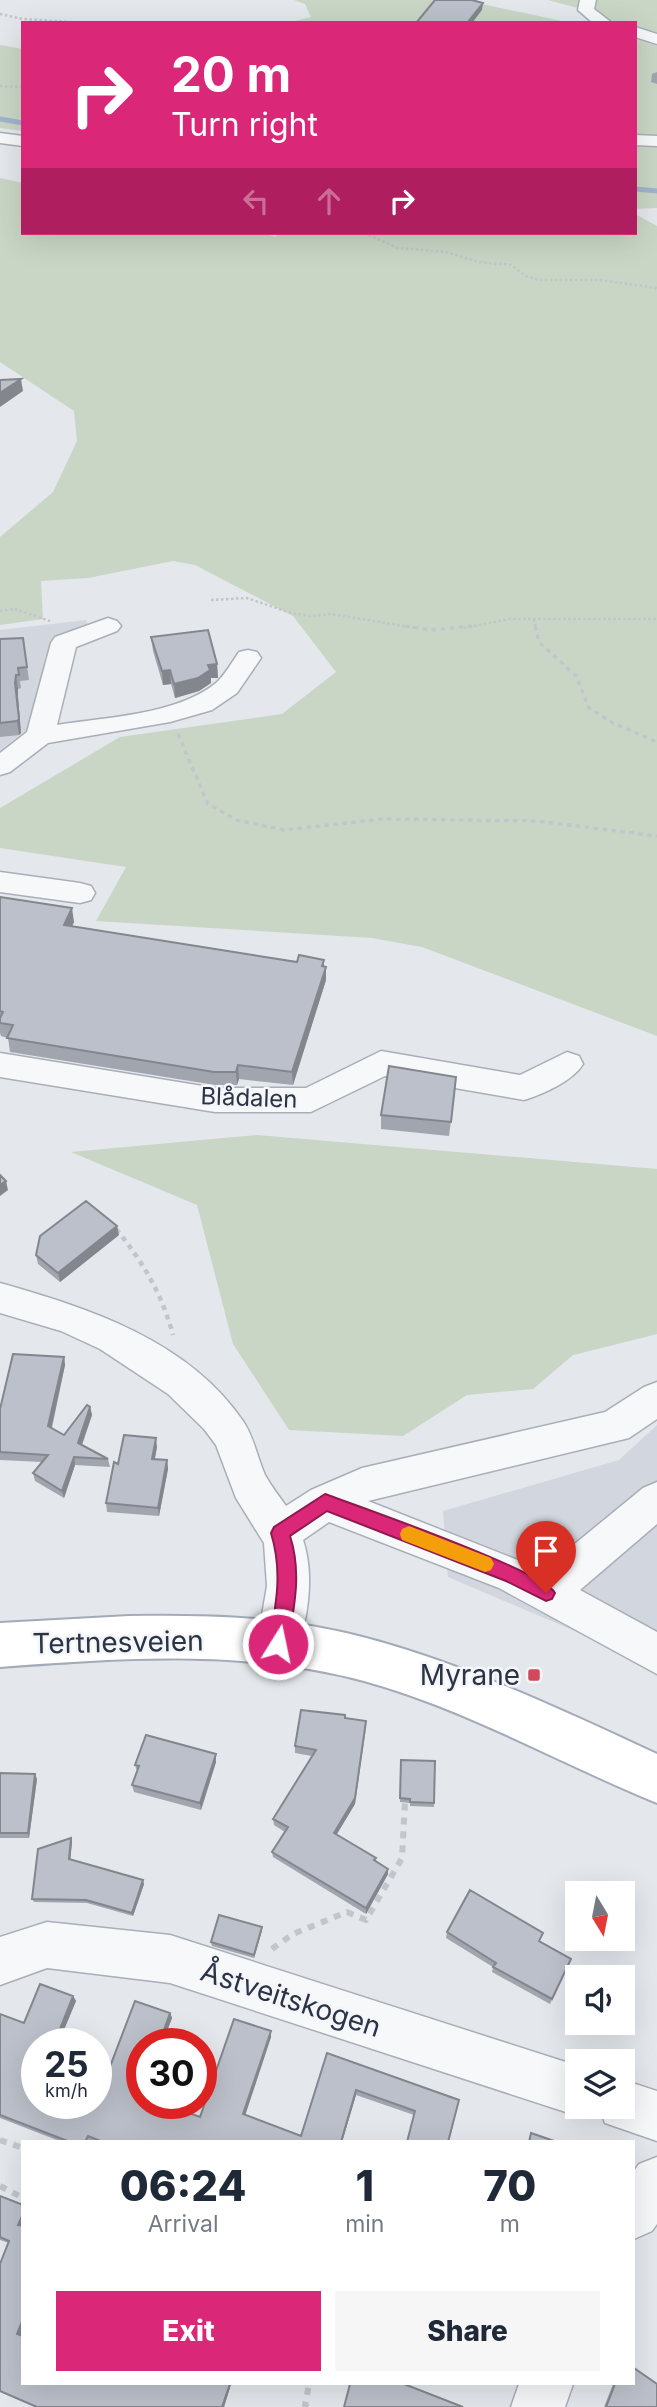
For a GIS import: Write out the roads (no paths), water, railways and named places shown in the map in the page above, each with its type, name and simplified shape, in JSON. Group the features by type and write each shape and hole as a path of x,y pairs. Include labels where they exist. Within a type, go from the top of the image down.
{"main road":[{"name":"Tertnesveien","path":"0,1645 136,1638 213,1639 278,1644 341,1654 434,1681 657,1779"}],"street":[{"path":"588,0 586,10 601,21"},
{"path":"637,33 657,38"},
{"path":"0,138 21,141"},
{"path":"637,140 657,141"},
{"path":"637,150 657,150"},
{"path":"40,736 64,643 108,626"},
{"path":"0,766 40,736 170,714 202,704 228,687 248,658"},
{"path":"0,882 80,893"},
{"name":"Blådalen","path":"0,1065 215,1100 311,1100 381,1063 524,1088 567,1064"},
{"path":"0,1298 74,1320 119,1340 175,1379 207,1407 229,1433 248,1480 280,1533 288,1557 289,1587 278,1644"},
{"path":"280,1533 325,1502 362,1485 615,1426 657,1398"},
{"path":"546,1593 657,1500"},
{"path":"325,1502 513,1575 657,1654"},
{"name":"Åstveitskogen","path":"0,1961 47,1945 170,1959 565,2087"},
{"path":"635,2109 657,2116"},
{"path":"635,2212 657,2182"},
{"path":"538,2407 546,2385"}],"waterway":[{"path":"0,119 21,123"},
{"path":"637,189 657,191"}],"place":[{"name":"Myrane","path":"534,1675"}]}
